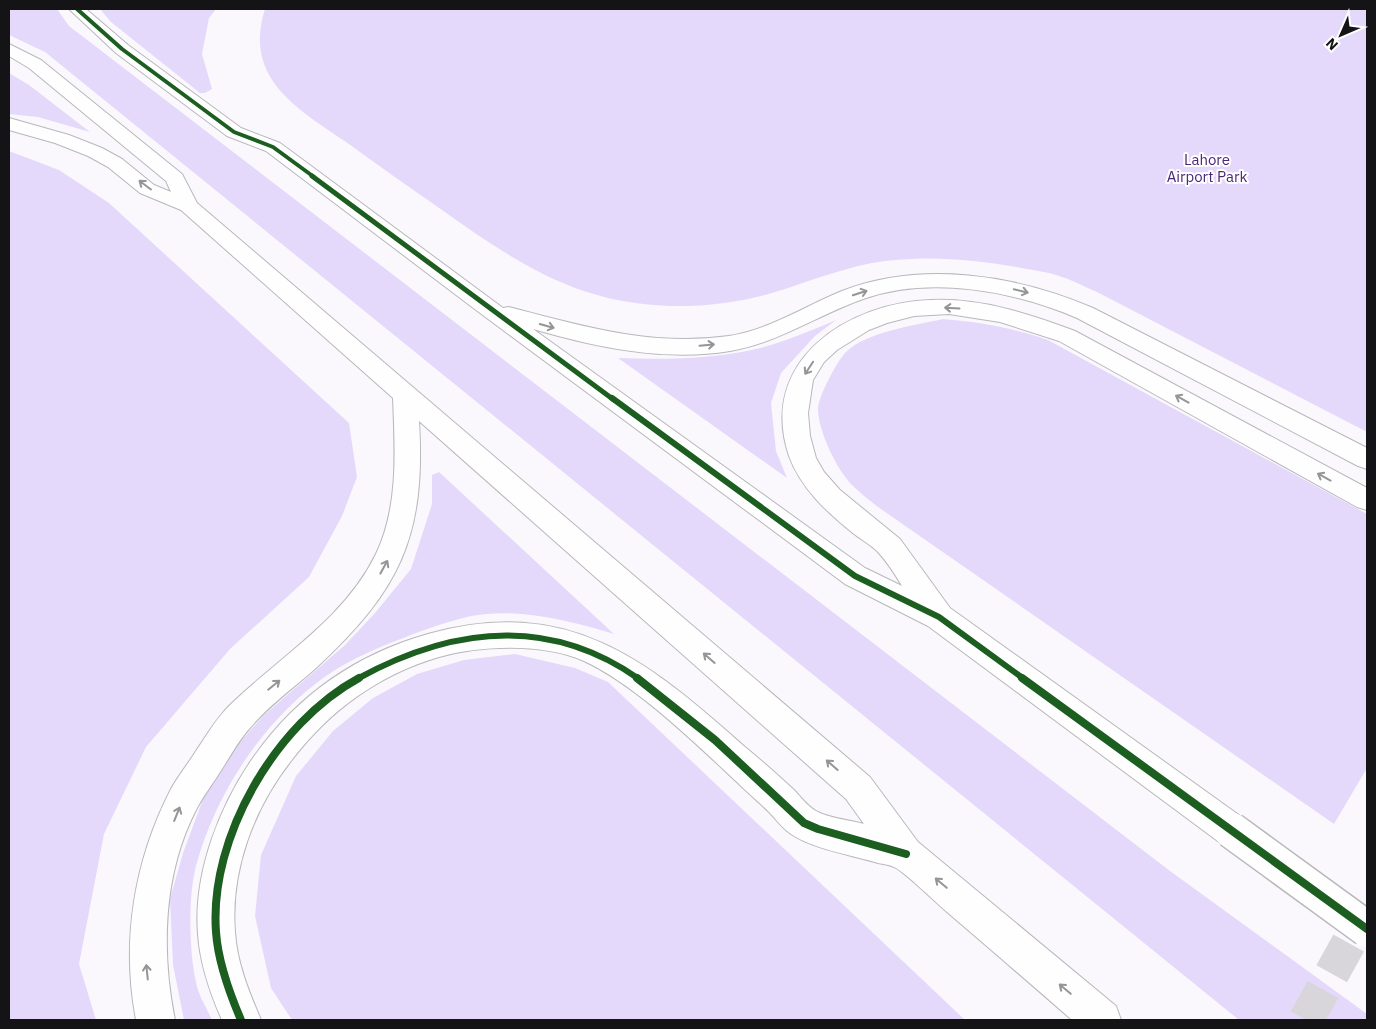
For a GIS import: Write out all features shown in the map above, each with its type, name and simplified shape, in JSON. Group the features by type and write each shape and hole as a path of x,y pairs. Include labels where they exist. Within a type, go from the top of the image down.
{"street":[{"path":"77,9 122,49 234,132 273,147 484,305 855,576 940,617 1367,930"},
{"path":"9,48 35,64 175,178 188,206"},
{"path":"9,124 62,139 95,152 123,168 147,188 188,206 858,788 906,854 1102,1020"},
{"path":"484,305 543,325 619,343 690,347 736,343 778,330 855,294 885,285 968,283 1014,289 1051,299 1085,313 1367,459"},
{"path":"940,617 889,546 846,512 822,489 804,460 796,434 798,390 806,370 821,351 844,334 869,321 930,307 995,312 1030,322 1067,336 1367,500"},
{"path":"155,1020 150,997 146,960 156,875 166,843 184,799 241,715 302,663 334,631 370,590 390,556 399,532 408,487 405,393"},
{"path":"241,1020 227,987 216,931 219,880 245,802 262,772 298,726 327,700 365,673 396,658 462,639 504,636 539,637 580,646 622,667 665,700 708,735 807,825 906,854"}],"green space":[{"path":"9,9 57,9 69,26 1170,871 1367,1014 1367,1020 1239,1020 45,52 9,35"},
{"path":"100,9 216,9 209,18 202,54 212,89 205,93 200,93 111,22"},
{"name":"Lahore Airport Park","path":"265,9 1367,9 1367,432 1097,292 1053,274 974,261 921,258 903,259 870,263 751,298 707,305 684,306 640,304 618,300 597,295 555,280 497,248 460,223 309,117 278,89 268,72 261,54 260,33"},
{"path":"9,73 29,85 90,132 38,117 9,114"},
{"path":"9,151 59,170 109,203 349,423 357,477 342,516 309,577 230,649 146,747 104,834 79,964 96,1020 9,1020"},
{"path":"943,319 996,326 1048,340 1367,514 1367,768 1334,824 878,507 858,491 846,478 829,450 821,428 818,409 824,388 838,363 846,352 866,339 892,330"},
{"path":"836,320 815,336 781,373 771,403 776,451 787,478 618,358 695,358 752,350 771,345"},
{"path":"439,472 614,634 567,621 535,615 503,613 468,617 429,628 367,653 326,676 303,694 282,714 245,760 216,811 205,838 193,878 191,940 197,987 212,1020 184,1020 173,965 170,899 183,853 206,791 231,752 264,715 345,645 375,613 411,569 432,504 432,475"},
{"path":"515,654 575,668 608,682 965,1020 292,1020 271,988 255,916 261,855 296,776 333,731 373,698 417,674 464,660"}],"tunnel":[{"path":"1306,1020 1367,910"}],"cycle path":[{"path":"77,9 122,49 234,132 273,147 484,305 855,576 939,617 1367,929"},
{"path":"241,1020 222,966 217,943 216,911 218,889 229,843 237,821 257,780 282,746 319,706 328,699 355,680 384,664 414,651 447,642 513,635 547,638 595,652 645,683 677,709 724,749 804,823 818,829 906,854"}]}
